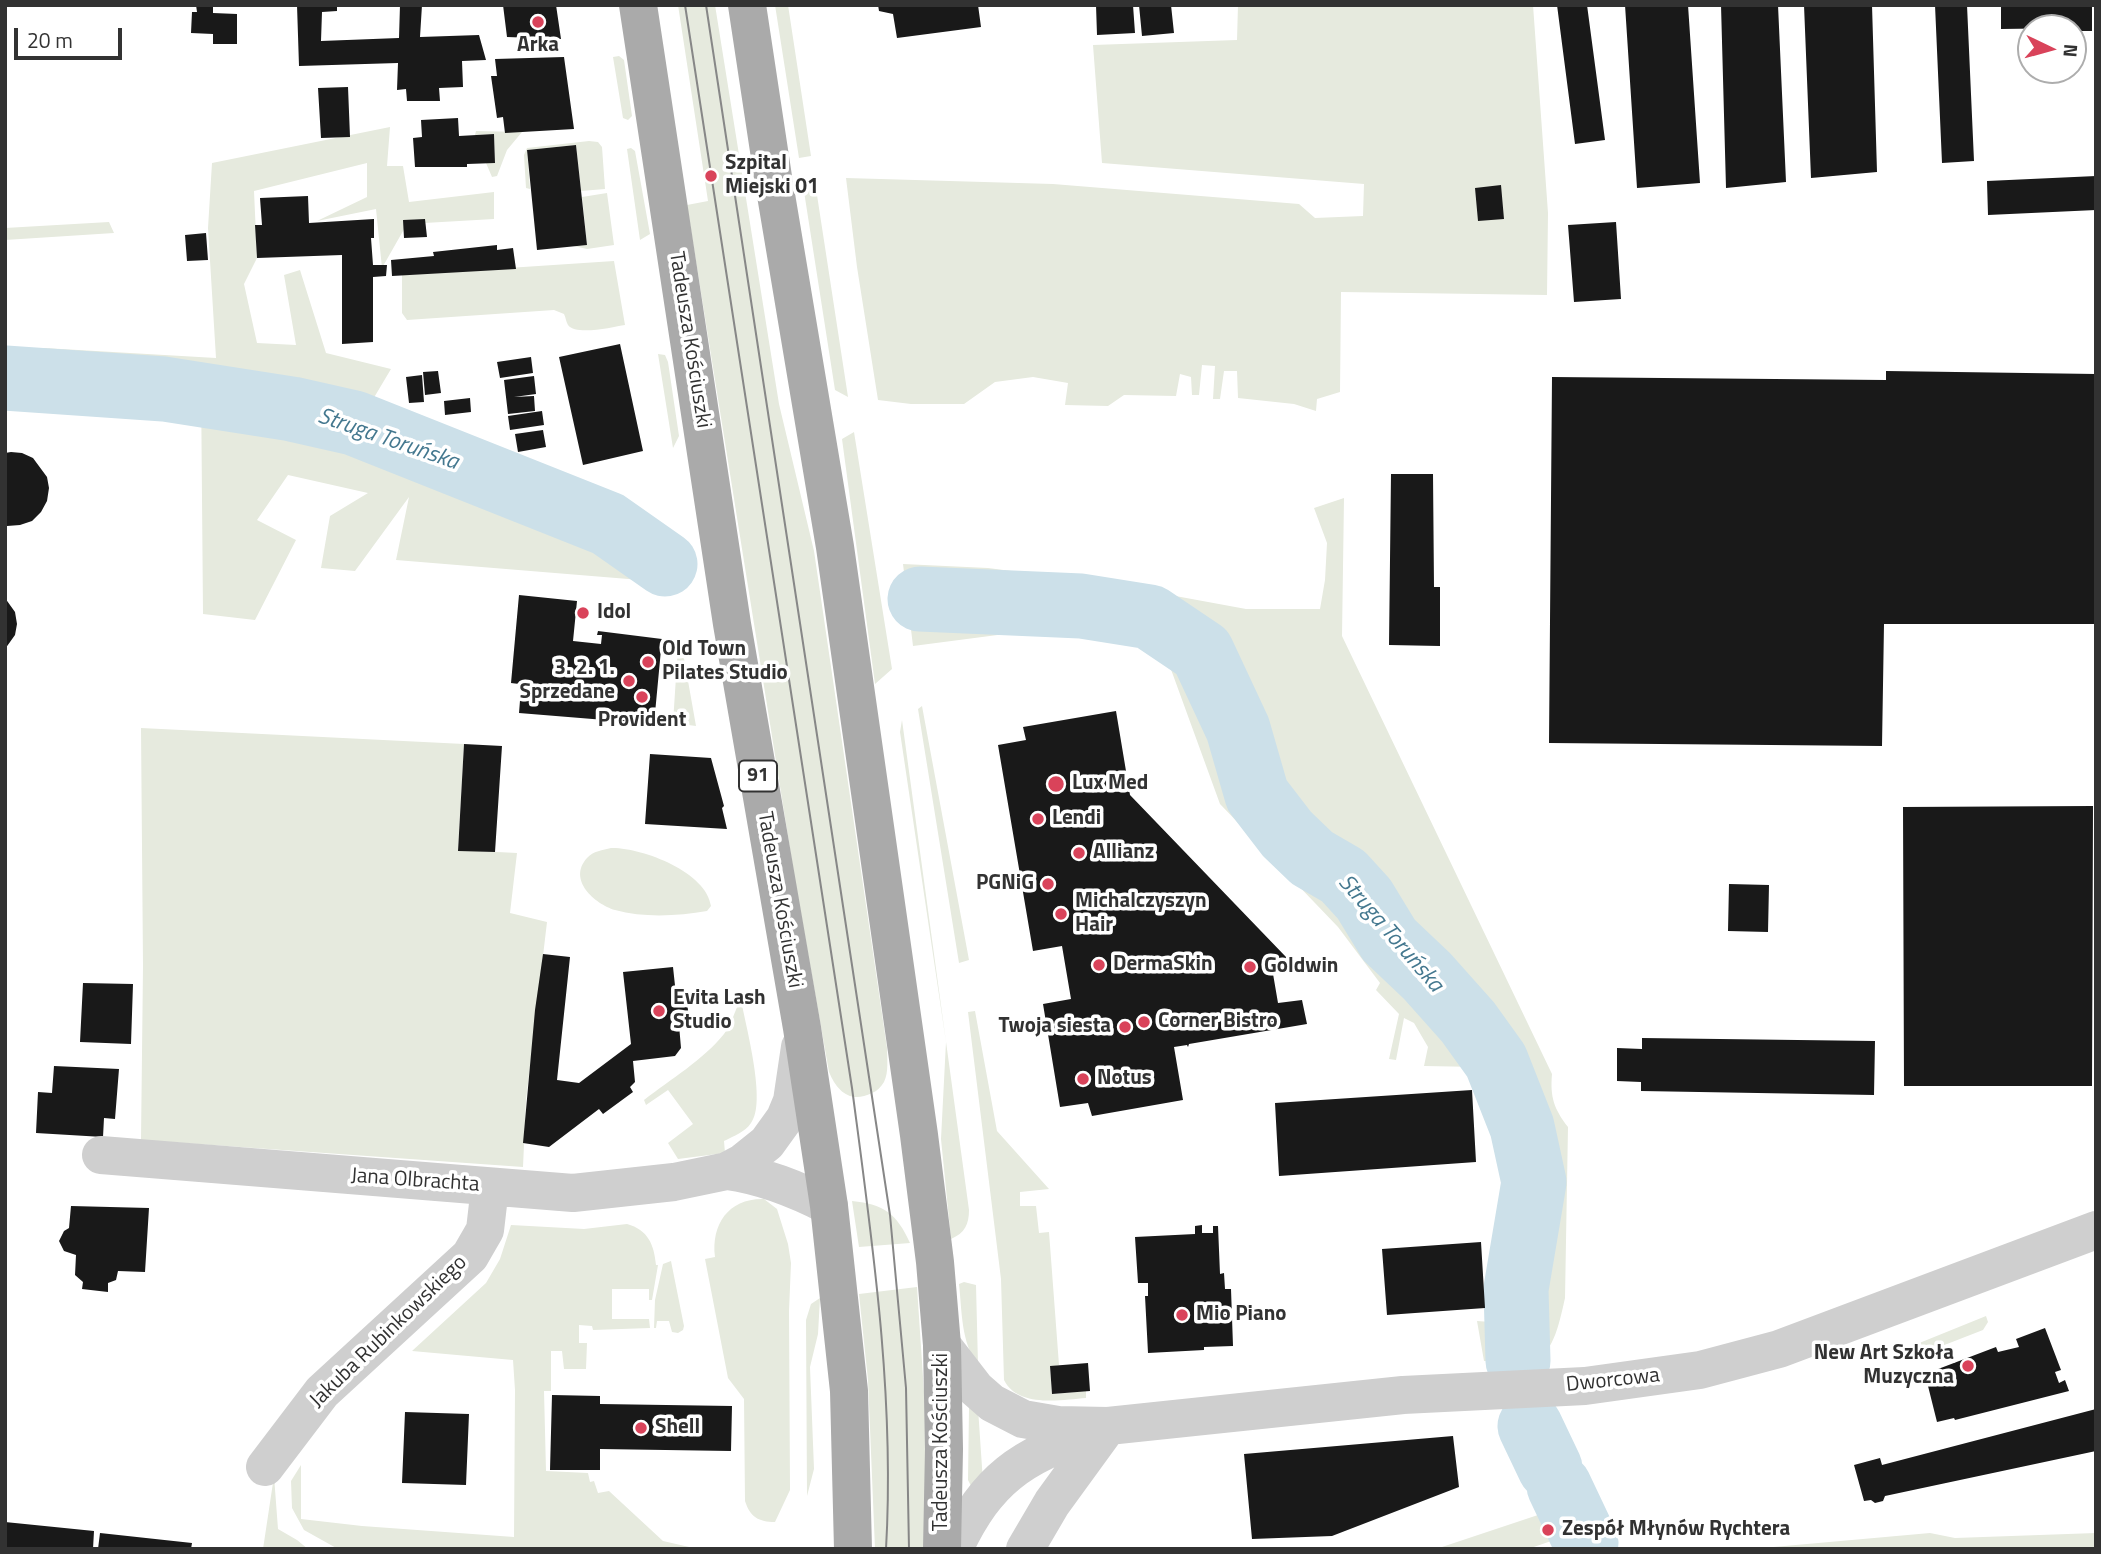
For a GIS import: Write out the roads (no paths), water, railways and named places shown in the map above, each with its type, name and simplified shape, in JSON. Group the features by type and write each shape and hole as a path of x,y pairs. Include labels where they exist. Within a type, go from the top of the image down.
{"main road":[{"name":"Tadeusza Kościuszki","path":"638,5 732,624 802,1028 829,1206 849,1391 853,1549"},
{"name":"Tadeusza Kościuszki","path":"747,5 835,547 919,1135 942,1345 942,1549"}],"street":[{"name":"Jana Olbrachta","path":"101,1155 573,1193 651,1185 727,1171 768,1143 785,1118 796,1083 802,1028"},
{"name":"Jana Olbrachta","path":"727,1171 783,1184 829,1206"},
{"name":"Jakuba Rubinkowskiego","path":"265,1467 322,1392 470,1255 485,1230 490,1187"},
{"name":"Dworcowa","path":"942,1345 976,1389 992,1403 1023,1419 1058,1425 1108,1426 1403,1395 1585,1386 1700,1370 1751,1357 1811,1338 2096,1230"},
{"name":"Dworcowa","path":"954,1549 983,1498 1007,1474 1039,1452 1108,1426"},
{"path":"1025,1549 1052,1503 1108,1426"}],"waterway":[{"name":"Struga Toruńska","path":"5,378 164,389 292,409 354,423 608,524 665,564"},
{"name":"Struga Toruńska","path":"920,599 1081,606 1150,617 1202,652 1238,729 1257,795 1287,834 1312,858 1343,876 1364,899 1389,940 1427,976 1468,1022 1496,1061 1522,1127 1534,1182 1516,1289 1518,1361"},
{"name":"Struga Toruńska","path":"1530,1426 1550,1468"},
{"name":"Struga Toruńska","path":"1559,1486 1586,1543"}],"tram line":[{"path":"685,5 860,1145 884,1376 888,1491 886,1549"},
{"path":"706,5 890,1215 906,1388 909,1549"}],"place":[{"name":"Arka","path":"538,22"},
{"name":"Szpital Miejski 01","path":"711,176"},
{"name":"Idol","path":"583,613"},
{"name":"Old Town Pilates Studio","path":"648,662"},
{"name":"3. 2. 1. Sprzedane","path":"629,681"},
{"name":"Provident","path":"642,697"},
{"name":"Lux Med","path":"1056,784"},
{"name":"Lendi","path":"1038,819"},
{"name":"Allianz","path":"1079,853"},
{"name":"PGNiG","path":"1048,884"},
{"name":"Michalczyszyn Hair","path":"1061,914"},
{"name":"DermaSkin","path":"1099,965"},
{"name":"Goldwin","path":"1250,967"},
{"name":"Evita Lash Studio","path":"659,1011"},
{"name":"Corner Bistro","path":"1144,1022"},
{"name":"Twoja siesta","path":"1125,1027"},
{"name":"Notus","path":"1083,1079"},
{"name":"Mio Piano","path":"1182,1315"},
{"name":"New Art Szkoła Muzyczna","path":"1968,1366"},
{"name":"Shell","path":"641,1428"},
{"name":"Zespół Młynów Rychtera","path":"1548,1530"}]}
